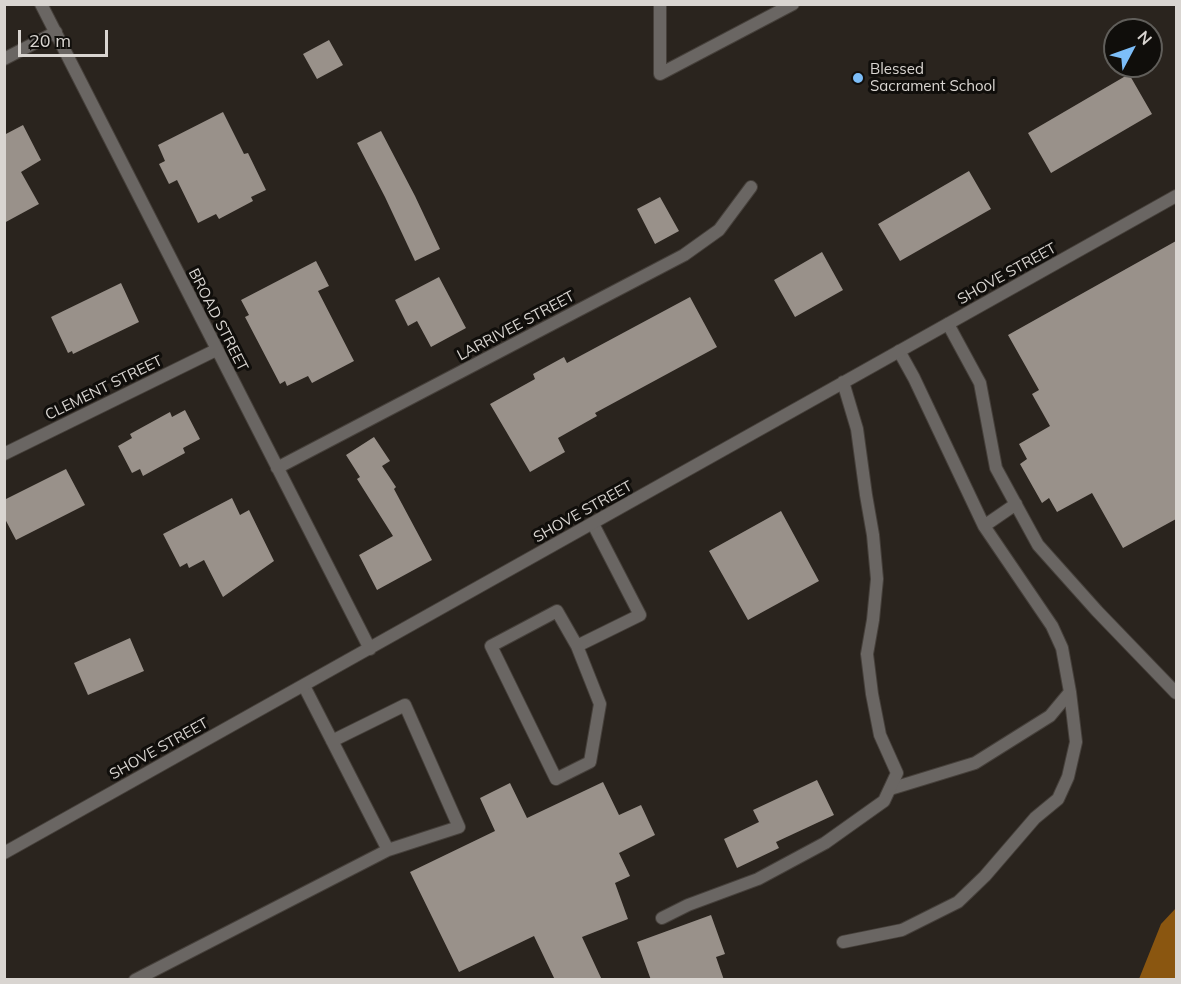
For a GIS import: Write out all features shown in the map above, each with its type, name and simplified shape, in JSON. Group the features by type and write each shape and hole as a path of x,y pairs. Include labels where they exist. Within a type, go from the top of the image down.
{"street":[{"name":"BROAD STREET","path":"41,4 370,649"},
{"path":"660,4 660,74 793,4"},
{"path":"4,59 56,32"},
{"name":"LARRIVEE STREET","path":"277,468 684,255 719,230 751,187"},
{"name":"SHOVE STREET","path":"4,853 1176,196"},
{"path":"948,324 980,383 996,468 1038,544 1097,611 1176,693"},
{"name":"CLEMENT STREET","path":"4,454 216,350"},
{"path":"843,942 902,930 958,902 985,876 1035,818 1058,799 1068,777 1076,742 1062,648 1052,626 984,526 899,351"},
{"path":"662,918 688,905 758,879 785,866 884,801 897,773 880,735 867,654 877,579 873,535 857,429 843,382"},
{"path":"984,526 1016,504"},
{"path":"577,646 640,615 593,524"},
{"path":"558,611 577,646 600,704 590,762 556,779 491,646 558,611"},
{"path":"304,686 388,850"},
{"path":"890,789 975,763 1050,716 1070,692"},
{"path":"135,980 388,850 459,826 405,705 332,741"}],"shaded area":[{"path":"1176,908 1176,979 1139,979 1161,924"}],"building":[{"path":"329,40 343,65 317,79 303,54"},
{"path":"1122,78 1131,78 1152,114 1051,173 1028,133"},
{"path":"223,112 244,154 248,153 266,190 251,197 253,201 219,219 216,214 198,223 177,180 169,184 159,164 165,161 158,145"},
{"path":"23,125 41,160 21,172 39,204 4,223 4,135"},
{"path":"381,131 440,249 415,261 357,143"},
{"path":"969,171 991,209 900,261 878,224"},
{"path":"660,197 679,231 655,244 637,209"},
{"path":"1176,241 1176,519 1123,548 1092,493 1057,512 1049,498 1042,503 1020,464 1027,459 1019,444 1050,426 1032,394 1039,390 1008,335"},
{"path":"822,252 843,290 795,317 774,280"},
{"path":"316,261 329,286 318,291 354,361 312,383 308,376 287,386 285,381 280,384 245,317 249,315 241,300"},
{"path":"439,277 466,328 431,347 417,321 408,326 395,300"},
{"path":"121,283 139,322 73,354 72,351 68,353 51,317"},
{"path":"690,297 717,347 595,413 597,416 558,438 565,452 530,472 490,404 535,379 533,374 564,357 567,363"},
{"path":"185,410 200,439 183,448 185,453 143,476 140,469 132,473 118,446 132,438 130,434 170,412 172,417"},
{"path":"374,437 390,461 382,466 396,487 394,489 432,560 377,590 359,555 393,536 357,479 360,477 346,455"},
{"path":"66,469 85,505 16,540 4,517 4,500"},
{"path":"232,498 240,515 249,510 274,561 223,597 204,560 189,568 187,563 180,567 163,534"},
{"path":"781,511 819,581 748,620 709,551"},
{"path":"130,638 144,671 88,695 74,663"},
{"path":"817,780 834,815 776,842 779,848 737,868 724,839 759,822 753,810"},
{"path":"603,782 619,815 641,805 655,835 619,853 630,876 615,883 628,919 582,937 602,980 555,980 534,936 459,972 410,872 495,831 480,798 510,783 527,818"},
{"path":"711,915 725,954 716,957 724,980 651,980 637,942"}],"place":[{"name":"Blessed Sacrament School","path":"858,78"}]}
